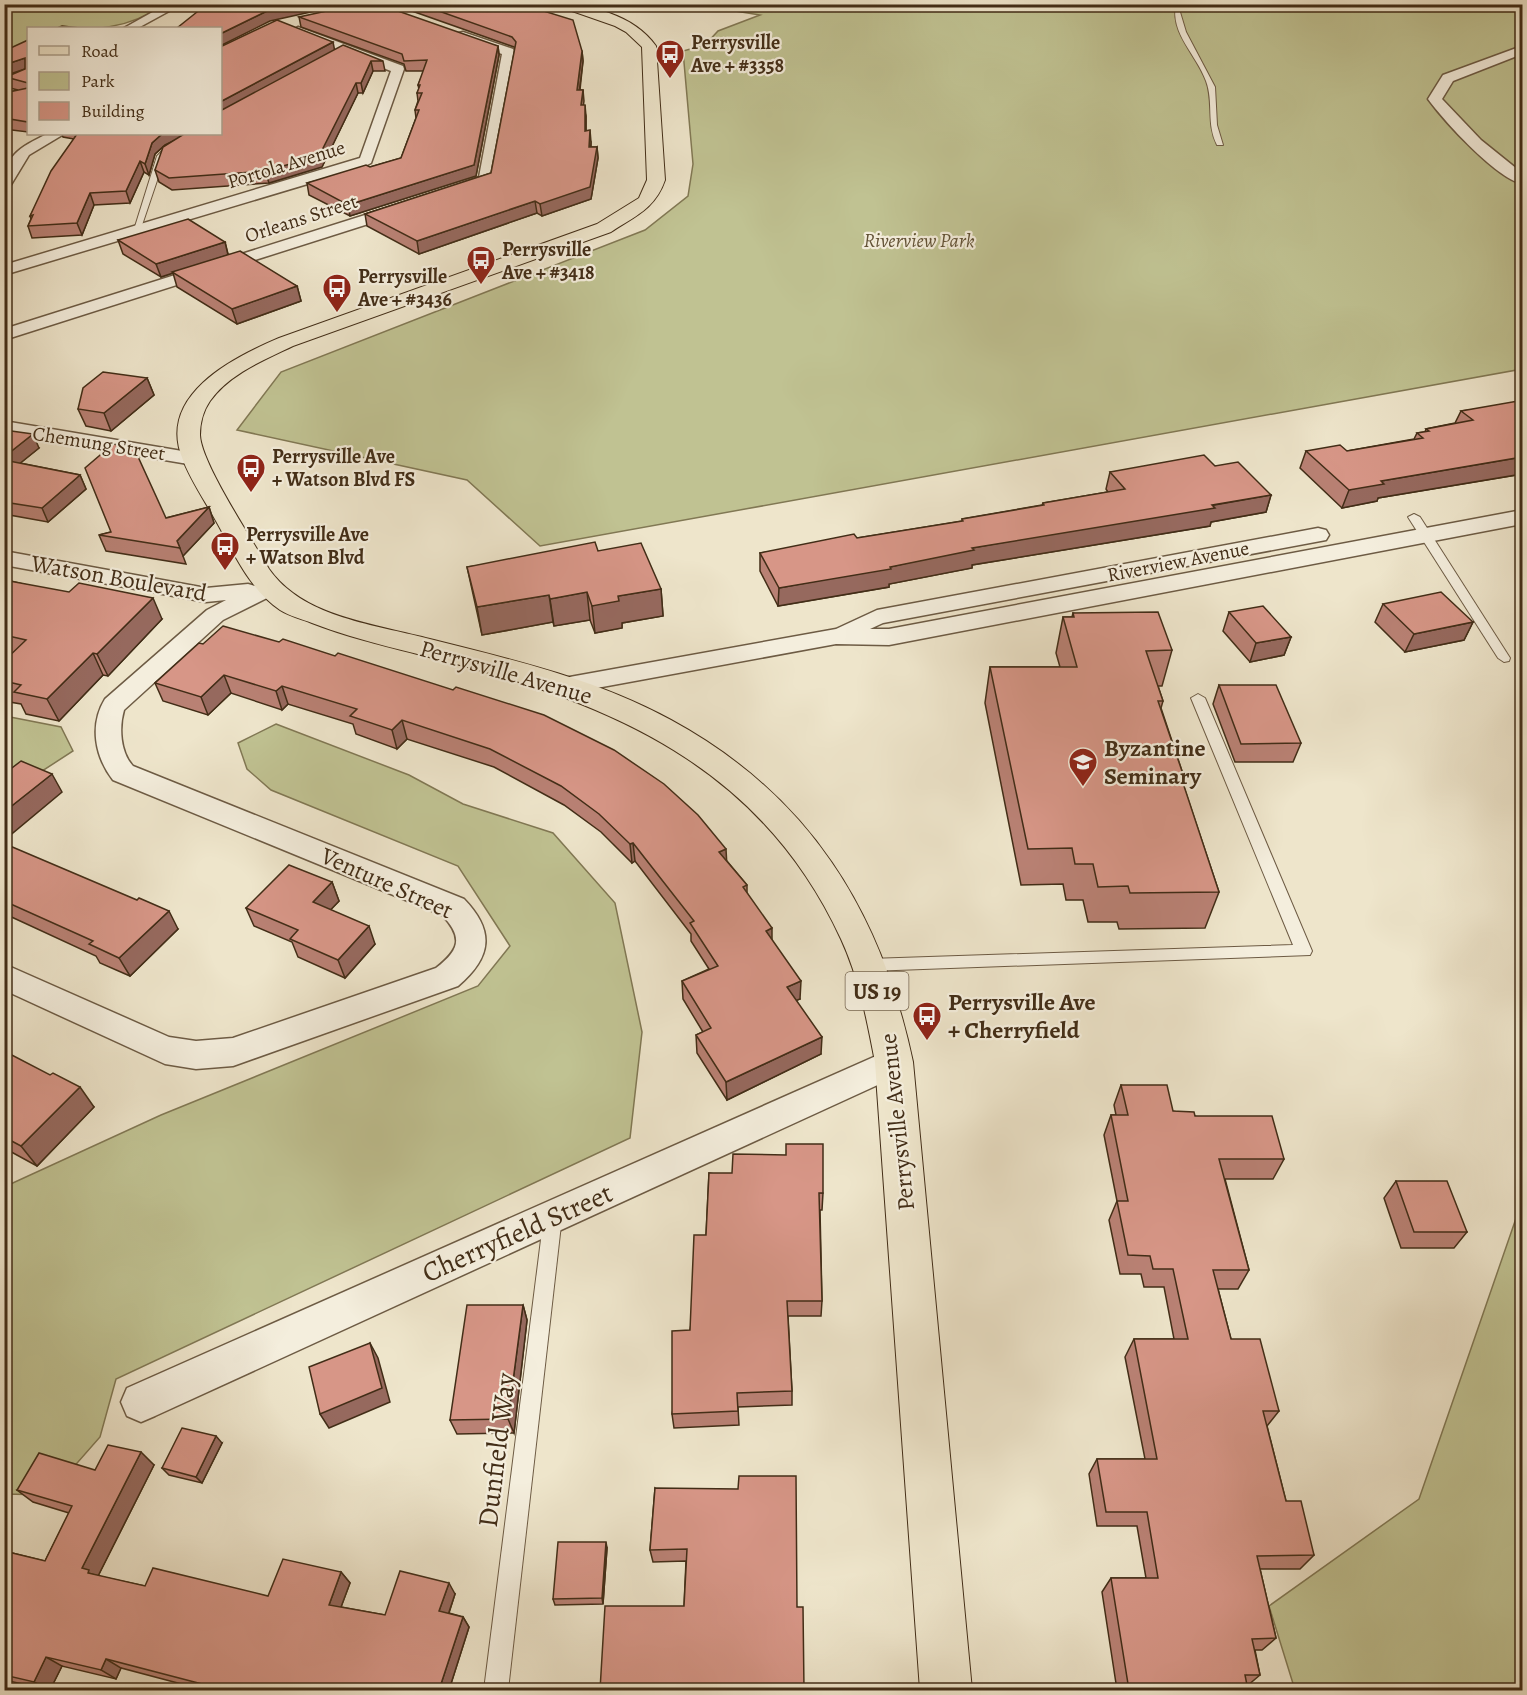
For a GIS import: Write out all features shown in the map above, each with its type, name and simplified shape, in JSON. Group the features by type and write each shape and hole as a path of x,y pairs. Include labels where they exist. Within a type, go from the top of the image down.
{"main road":[{"name":"Perrysville Avenue","path":"558,4 623,26 640,36 649,46 657,172 651,195 638,208 604,228 286,342 242,363 219,378 203,395 191,414 187,432 188,442 194,459 256,569 269,588 292,606 324,619 564,686 622,708 673,734 729,772 755,794 796,840 842,904 868,965 885,1019 894,1062 945,1690"}],"street":[{"path":"131,27 177,4"},
{"name":"Portola Avenue","path":"4,270 356,165 366,160 398,69 344,52 292,23"},
{"path":"437,197 486,179 509,52 453,33"},
{"path":"1522,50 1448,78 1436,99 1468,138 1492,160 1522,179"},
{"path":"4,84 27,74"},
{"path":"4,185 23,152 55,135"},
{"name":"Orleans Street","path":"4,335 414,204"},
{"name":"Chemung Street","path":"4,427 194,459"},
{"name":"Riverview Avenue","path":"564,686 836,636 889,637 1420,526 1522,498"},
{"name":"Riverview Avenue","path":"1420,526 1522,517"},
{"name":"Watson Boulevard","path":"4,558 207,595 269,588"},
{"name":"Venture Street","path":"4,976 165,1050 179,1054 214,1055 243,1048 447,977 468,957 472,944 471,932 453,907 123,773 117,768 107,719 114,705 215,615 269,588"},
{"name":"Cherryfield Street","path":"141,1402 894,1062"}],"lane":[{"path":"1179,4 1176,16 1180,28 1211,83 1213,129 1220,143"},
{"path":"136,231 161,156 195,135"},
{"path":"1420,526 1504,658"},
{"path":"868,965 1304,951 1198,698"},
{"name":"Dunfield Way","path":"496,1690 552,1216"}],"green space":[{"path":"5,5 162,5 130,22 114,26 27,27 27,48 5,59"},
{"name":"Riverview Park","path":"698,5 1522,5 1522,369 540,546 467,480 237,430 281,372 645,230 688,196 693,164 683,51 705,45 718,31 760,15"},
{"path":"5,716 61,727 73,751 5,795"},
{"path":"276,724 409,775 463,804 553,833 615,903 642,1032 630,1138 116,1379 100,1437 49,1495 5,1494 4,1187 161,1115 478,986 510,946 458,866 271,790 247,769 238,743"},
{"path":"1522,1201 1522,1690 1295,1690 1269,1606 1419,1499"}],"building":[{"path":"207,4 298,4 267,11 222,33 222,27 178,27"},
{"path":"359,4 378,4 498,46 474,165 348,205 307,183 366,165 370,167 401,158 419,110 415,110 422,93 417,93 420,85 418,85 427,60 404,61 402,54 299,17"},
{"path":"419,4 521,4 573,20 582,51 577,90 583,90 581,105 585,105 585,131 590,130 589,147 597,147 590,187 540,204 535,201 417,241 365,214 491,173 516,42 512,37"},
{"path":"277,20 333,42 222,101 222,46"},
{"path":"27,40 27,83 6,77 25,69 25,58 4,65 4,51"},
{"path":"343,45 383,61 371,61 361,83 356,83 319,156 265,171 169,178 155,170 163,147 182,135 222,135 222,110"},
{"path":"27,88 27,122 4,118 4,93"},
{"path":"76,135 161,135 152,143 145,164 140,161 126,191 90,193 77,223 28,226 33,215 30,216 51,171"},
{"path":"188,219 225,242 156,264 118,240"},
{"path":"240,251 297,286 232,309 172,272"},
{"path":"103,372 147,378 104,413 78,409 83,388"},
{"path":"1518,401 1522,404 1522,457 1381,481 1384,484 1349,490 1306,451 1340,445 1347,451 1423,438 1417,433 1429,431 1426,429 1473,420 1461,411"},
{"path":"4,430 33,434 4,457"},
{"path":"113,444 134,448 166,518 209,507 177,541 180,548 99,535 111,532 85,468"},
{"path":"1204,455 1215,466 1238,462 1271,495 1212,505 1215,508 972,548 974,550 890,567 891,569 779,588 760,553 854,534 857,538 963,521 962,519 1125,489 1110,472"},
{"path":"4,460 80,475 42,508 4,502"},
{"path":"595,542 598,551 641,543 661,589 618,596 619,601 592,606 587,592 550,599 549,595 477,607 467,567"},
{"path":"4,580 69,592 79,583 153,598 97,654 93,653 47,699 14,692 21,685 4,681 4,661 26,640 4,635"},
{"path":"1441,592 1473,622 1414,634 1383,604"},
{"path":"1263,606 1291,637 1256,643 1229,612"},
{"path":"1158,612 1172,650 1146,651 1163,701 1158,701 1184,777 1181,777 1219,892 1130,893 1128,886 1098,887 1093,864 1075,864 1072,848 1028,849 990,667 1077,667 1063,617 1074,617 1073,613"},
{"path":"223,626 279,642 283,639 335,656 338,653 453,690 456,687 544,715 614,750 664,784 698,815 726,849 719,852 747,885 743,887 772,928 766,931 801,981 787,987 822,1037 726,1082 696,1035 711,1028 682,981 718,966 690,923 694,921 633,843 630,844 599,814 561,786 490,749 402,720 392,730 350,716 357,709 282,686 276,691 224,675 201,697 155,683 199,643 203,644"},
{"path":"1219,685 1276,685 1301,743 1241,744"},
{"path":"21,761 52,774 4,812 4,774"},
{"path":"10,846 137,900 139,898 169,911 119,958 89,944 93,941 4,901 4,851"},
{"path":"289,865 332,882 313,902 369,926 338,960 290,939 298,930 246,908"},
{"path":"6,1052 50,1075 53,1073 80,1087 21,1146 4,1137 4,1054"},
{"path":"1121,1085 1167,1085 1173,1111 1194,1112 1195,1116 1272,1116 1284,1159 1219,1159 1249,1270 1213,1270 1231,1339 1260,1339 1279,1411 1263,1411 1286,1501 1301,1501 1314,1555 1257,1556 1276,1638 1252,1639 1260,1675 1245,1675 1248,1690 1129,1690 1111,1578 1158,1578 1147,1512 1106,1512 1097,1459 1157,1459 1134,1339 1188,1339 1173,1269 1153,1269 1150,1256 1128,1255 1117,1201 1128,1201 1111,1115 1128,1115"},
{"path":"786,1144 823,1144 823,1193 819,1193 822,1301 787,1301 792,1391 737,1393 738,1411 672,1414 672,1331 690,1330 694,1235 706,1235 709,1173 732,1173 733,1154 786,1155"},
{"path":"1396,1181 1447,1181 1467,1232 1414,1232"},
{"path":"467,1305 523,1305 508,1419 450,1420"},
{"path":"370,1343 382,1388 320,1414 309,1367"},
{"path":"182,1428 216,1436 196,1477 162,1468"},
{"path":"108,1445 141,1452 82,1568 89,1570 88,1573 145,1586 153,1568 268,1596 283,1559 341,1572 329,1605 385,1615 400,1571 449,1583 439,1611 463,1617 439,1690 225,1690 106,1659 101,1670 46,1657 34,1682 4,1675 4,1551 45,1561 72,1506 17,1490 39,1453 95,1470"},
{"path":"739,1476 796,1476 797,1607 803,1607 804,1690 600,1690 605,1606 684,1606 687,1549 650,1550 655,1488 738,1489"},
{"path":"558,1542 606,1542 602,1598 553,1599"}],"place":[{"name":"Perrysville Ave + #3358","path":"670,80"},
{"name":"Perrysville Ave + #3418","path":"481,286"},
{"name":"Perrysville Ave + #3436","path":"337,314"},
{"name":"Perrysville Ave + Watson Blvd FS","path":"251,494"},
{"name":"Perrysville Ave + Watson Blvd","path":"225,572"},
{"name":"Byzantine Seminary","path":"1083,788"},
{"name":"Perrysville Ave + Cherryfield","path":"927,1042"}]}
